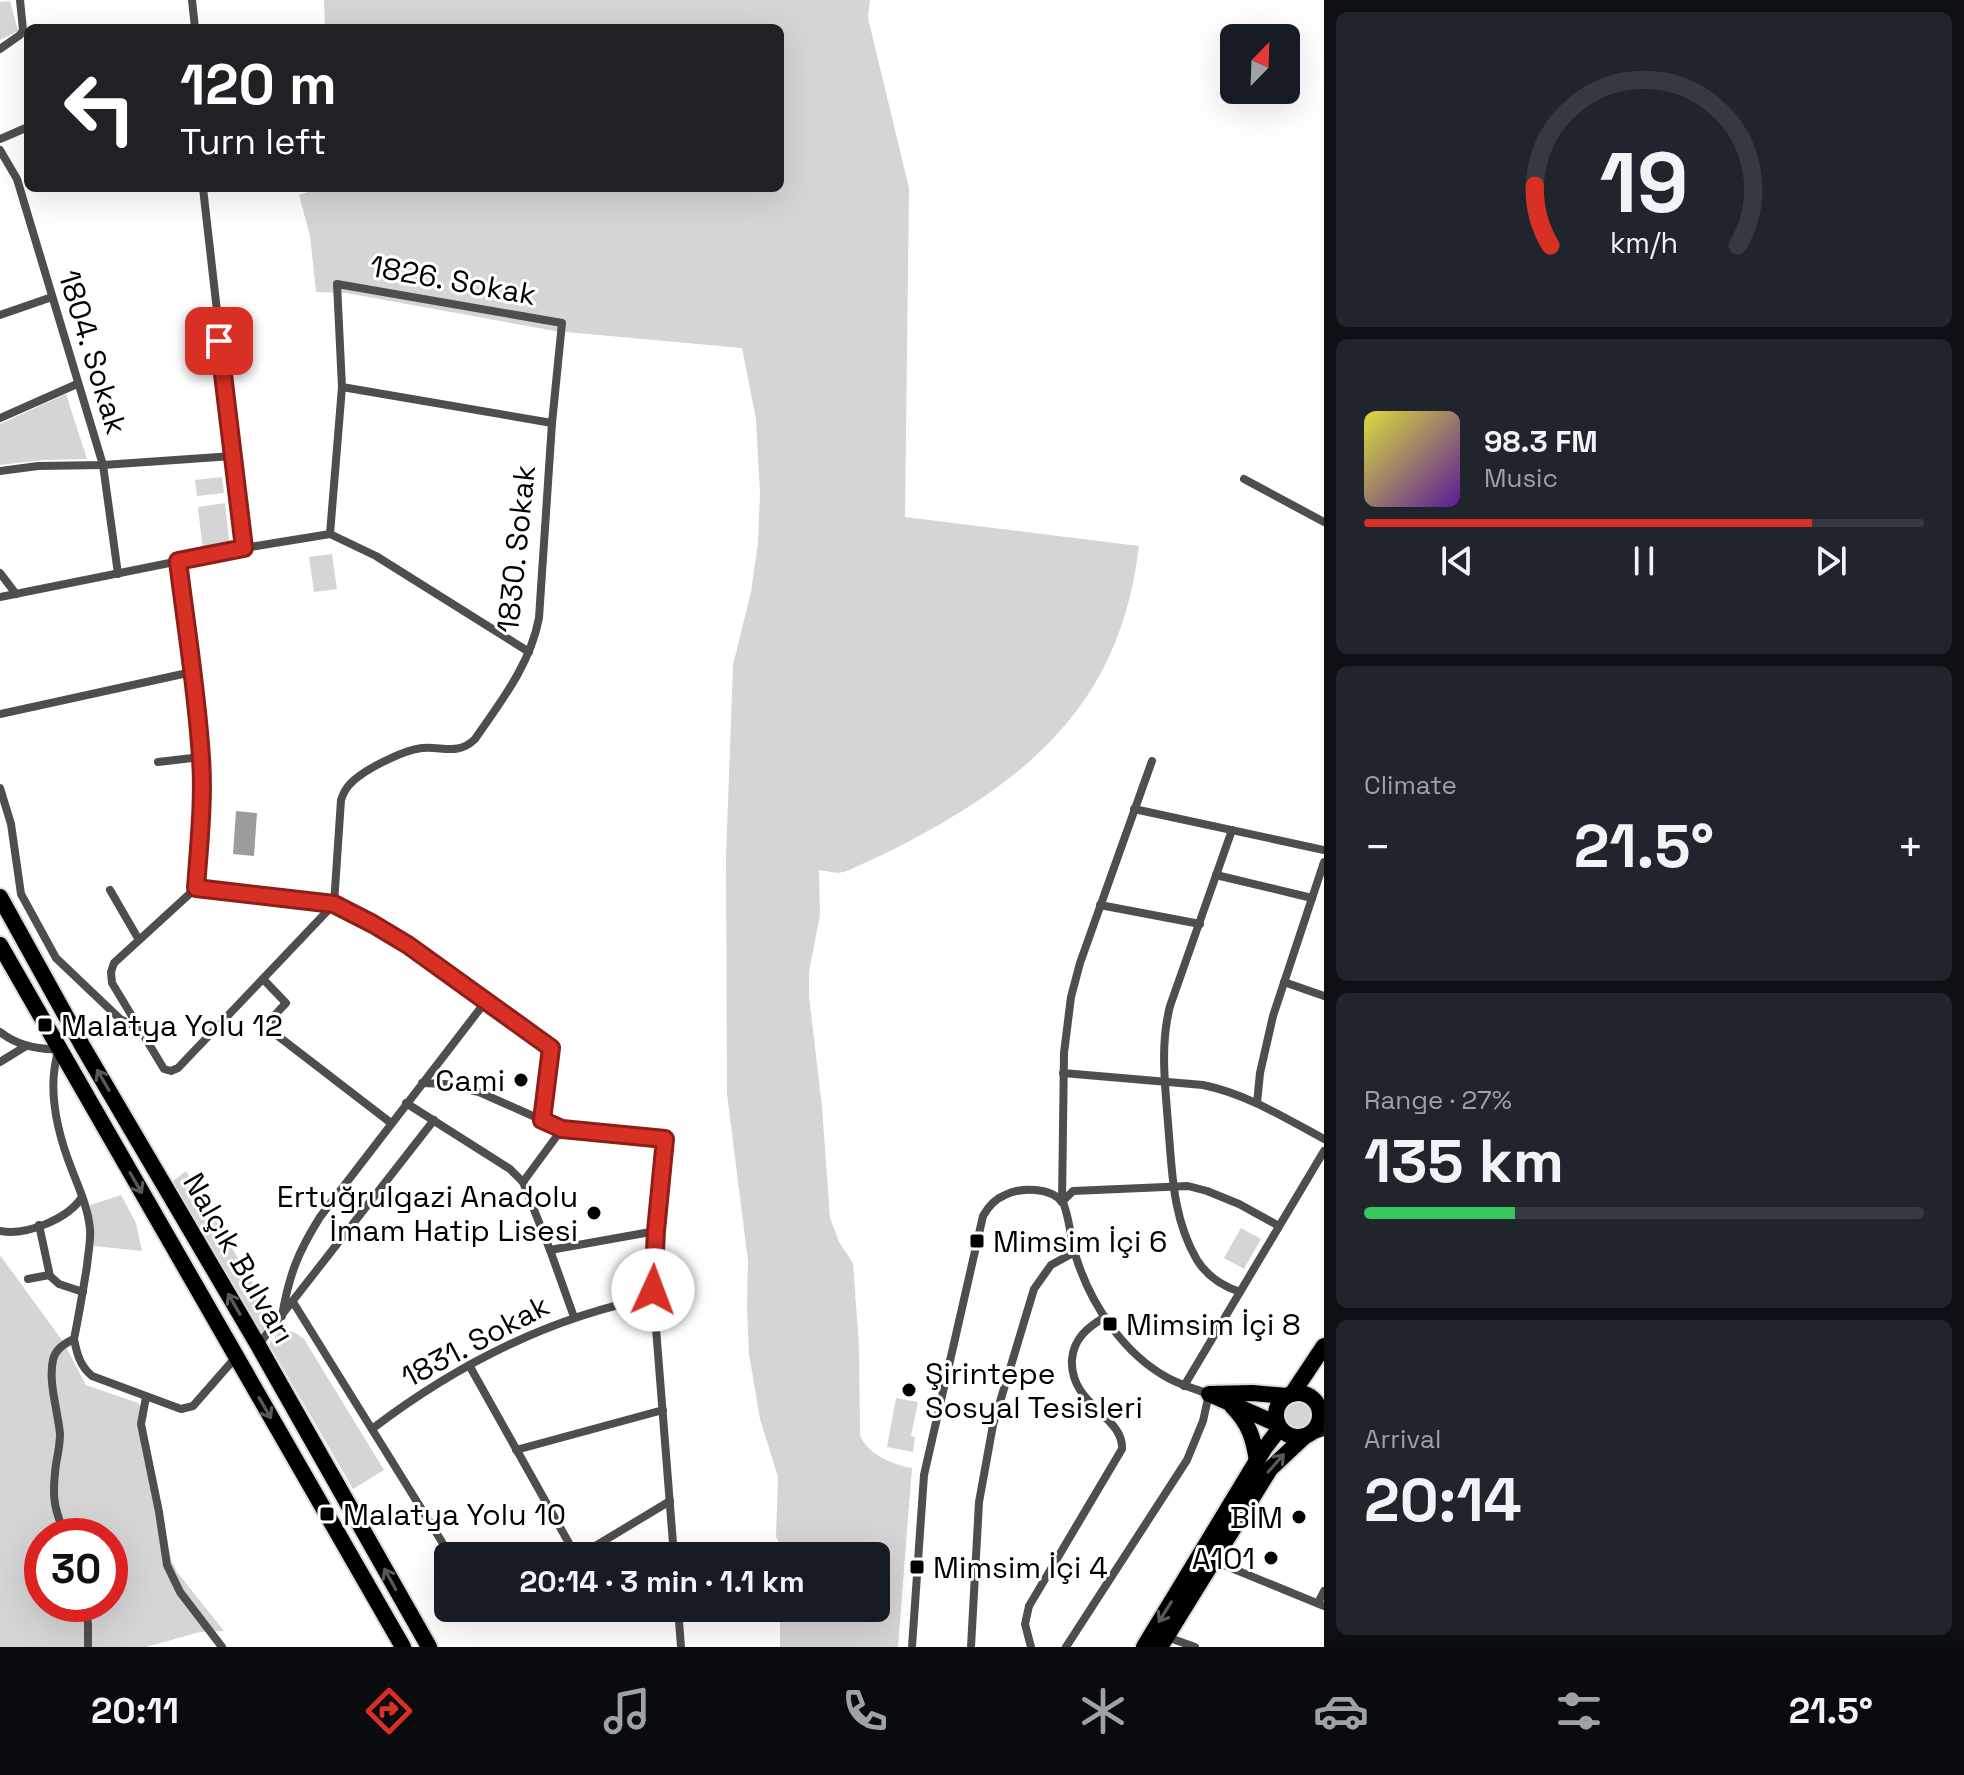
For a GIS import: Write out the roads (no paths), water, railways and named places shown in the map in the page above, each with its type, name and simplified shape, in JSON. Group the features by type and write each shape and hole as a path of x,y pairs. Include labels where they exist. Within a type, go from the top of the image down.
{"highway":[{"name":"Nalçık Bulvarı","path":"0,897 83,1047 258,1345 429,1647"},
{"name":"Nalçık Bulvarı","path":"0,945 403,1647"},
{"path":"1279,1426 1277,1408 1324,1346"},
{"path":"1164,1642 1270,1469 1286,1451 1312,1434 1321,1407 1307,1396 1209,1394"},
{"path":"1209,1394 1279,1426 1288,1435 1312,1434"},
{"path":"1228,1403 1250,1430 1257,1462"},
{"path":"1144,1647 1279,1426"}],"street":[{"path":"0,49 23,30 20,0"},
{"path":"192,0 195,24"},
{"path":"0,139 24,129"},
{"name":"1804. Sokak","path":"0,150 17,179 103,465 118,574"},
{"path":"17,179 24,176"},
{"path":"203,192 244,548"},
{"name":"1826. Sokak","path":"342,387 337,284 562,323"},
{"path":"0,315 52,297"},
{"name":"1830. Sokak","path":"334,904 341,800 348,786 402,752 424,747 453,750 468,746 519,673 529,652 539,618 562,323"},
{"path":"0,418 77,384"},
{"path":"330,534 342,387 552,423"},
{"path":"0,471 38,466 233,456"},
{"path":"1244,479 1324,522"},
{"path":"0,597 330,534 376,556 529,652"},
{"path":"178,561 201,757 196,888 114,963 110,976 164,1069 174,1070 334,904"},
{"path":"0,573 16,594"},
{"path":"0,714 192,672"},
{"path":"158,762 201,757"},
{"path":"1062,1202 1063,1073 1071,997 1080,963 1152,761"},
{"path":"0,788 11,824 21,894 56,958 120,1019 138,1027"},
{"path":"1134,809 1324,850"},
{"path":"1232,830 1167,1019 1164,1039 1173,1185 1182,1229 1206,1272 1218,1282 1240,1292"},
{"path":"1257,1103 1262,1059 1273,1016 1324,862"},
{"path":"1216,875 1312,898"},
{"path":"196,888 334,904 408,945 551,1048 542,1120"},
{"path":"110,890 139,940"},
{"path":"1100,905 1200,924"},
{"path":"263,979 286,1003 271,1021 270,1027 274,1033 391,1123"},
{"path":"1284,982 1323,994"},
{"path":"282,1316 301,1247 320,1217 486,1001"},
{"path":"0,1032 26,1046 59,1049 53,1083 56,1116 90,1231 74,1339 79,1360 88,1373 176,1409 190,1408 236,1357"},
{"path":"0,1062 26,1046"},
{"path":"1063,1073 1216,1088 1257,1103 1324,1139"},
{"path":"422,1083 479,1092 562,1129 665,1139 656,1231 654,1297 673,1542"},
{"path":"406,1103 510,1169 523,1182 574,1317"},
{"path":"258,1345 434,1120"},
{"path":"523,1182 562,1129"},
{"path":"1184,1386 1324,1151"},
{"path":"1062,1202 1073,1191 1193,1186 1253,1211 1279,1226"},
{"path":"912,1647 924,1475 983,1216 989,1206 1013,1192 1040,1191 1062,1202 1075,1252 1089,1289 1120,1337 1166,1377 1209,1394 1203,1421 1187,1460 1066,1647"},
{"path":"0,1231 12,1233 62,1217 82,1197"},
{"path":"39,1225 49,1275 55,1282 83,1292"},
{"path":"550,1250 656,1231"},
{"path":"971,1647 979,1502 993,1425 1034,1289 1051,1265 1075,1252"},
{"path":"28,1279 49,1275"},
{"name":"1831. Sokak","path":"372,1429 416,1397 512,1343 574,1317 654,1297"},
{"path":"293,1302 442,1542"},
{"path":"1031,1647 1025,1624 1029,1606 1122,1449 1120,1433 1082,1394 1072,1370 1079,1338 1105,1317"},
{"path":"58,1518 54,1480 60,1436 53,1387 53,1360 61,1347 74,1339"},
{"path":"469,1365 570,1545 577,1550 587,1551 670,1501"},
{"path":"146,1397 141,1424 167,1565 180,1592 222,1647"},
{"path":"516,1450 663,1410"},
{"path":"1214,1561 1321,1604 1324,1591"},
{"path":"88,1622 88,1647"},
{"path":"679,1622 681,1647"},
{"path":"1164,1642 1195,1647"}],"place":[{"name":"Malatya Yolu 12","path":"45,1025"},
{"name":"Cami","path":"521,1080"},
{"name":"Ertuğrulgazi Anadolu İmam Hatip Lisesi","path":"594,1213"},
{"name":"Mimsim İçi 6","path":"977,1241"},
{"name":"Mimsim İçi 8","path":"1110,1324"},
{"name":"Şirintepe Sosyal Tesisleri","path":"909,1390"},
{"name":"Malatya Yolu 10","path":"327,1514"},
{"name":"BİM","path":"1299,1517"},
{"name":"A101","path":"1271,1558"},
{"name":"Mimsim İçi 4","path":"917,1567"}]}
